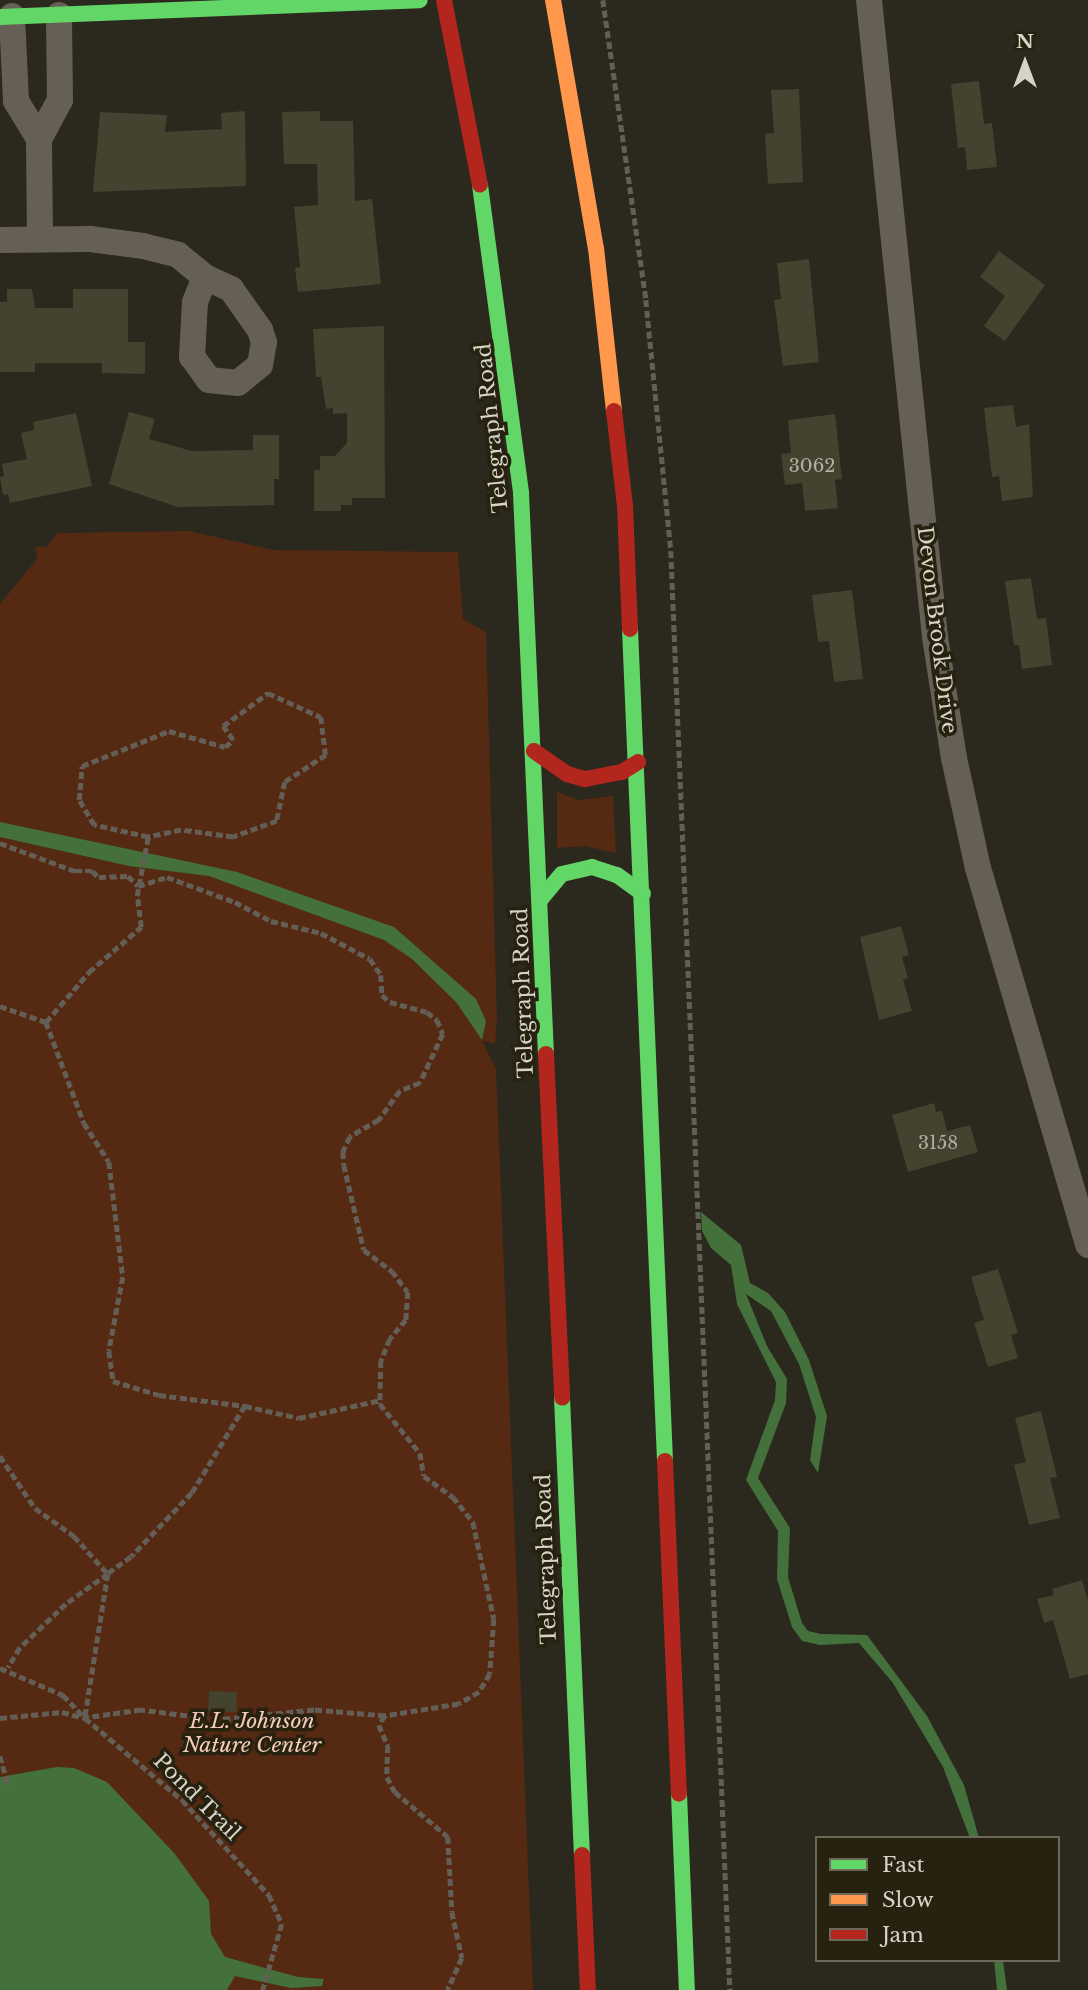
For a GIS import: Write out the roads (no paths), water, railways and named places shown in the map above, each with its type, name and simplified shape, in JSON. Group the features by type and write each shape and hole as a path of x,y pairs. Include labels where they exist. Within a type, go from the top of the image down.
{"main road":[{"path":"6,17 420,0"},
{"name":"Telegraph Road","path":"444,0 490,235 507,361 526,559 588,1990"},
{"path":"553,0 609,342 625,506 638,762 687,1990"},
{"path":"534,751 567,774 585,779 622,772 638,762"},
{"path":"540,900 562,874 592,867 617,875 643,894"}],"street":[{"name":"Devon Brook Drive","path":"869,0 935,637 954,758 978,868 1088,1245"},
{"path":"40,238 39,139 60,100 59,15"},
{"path":"6,17 16,101 39,139"},
{"path":"0,240 40,238 143,246 178,256 205,278"}],"park label":[{"name":"E.L. Johnson Nature Center","path":"252,1733"}]}
